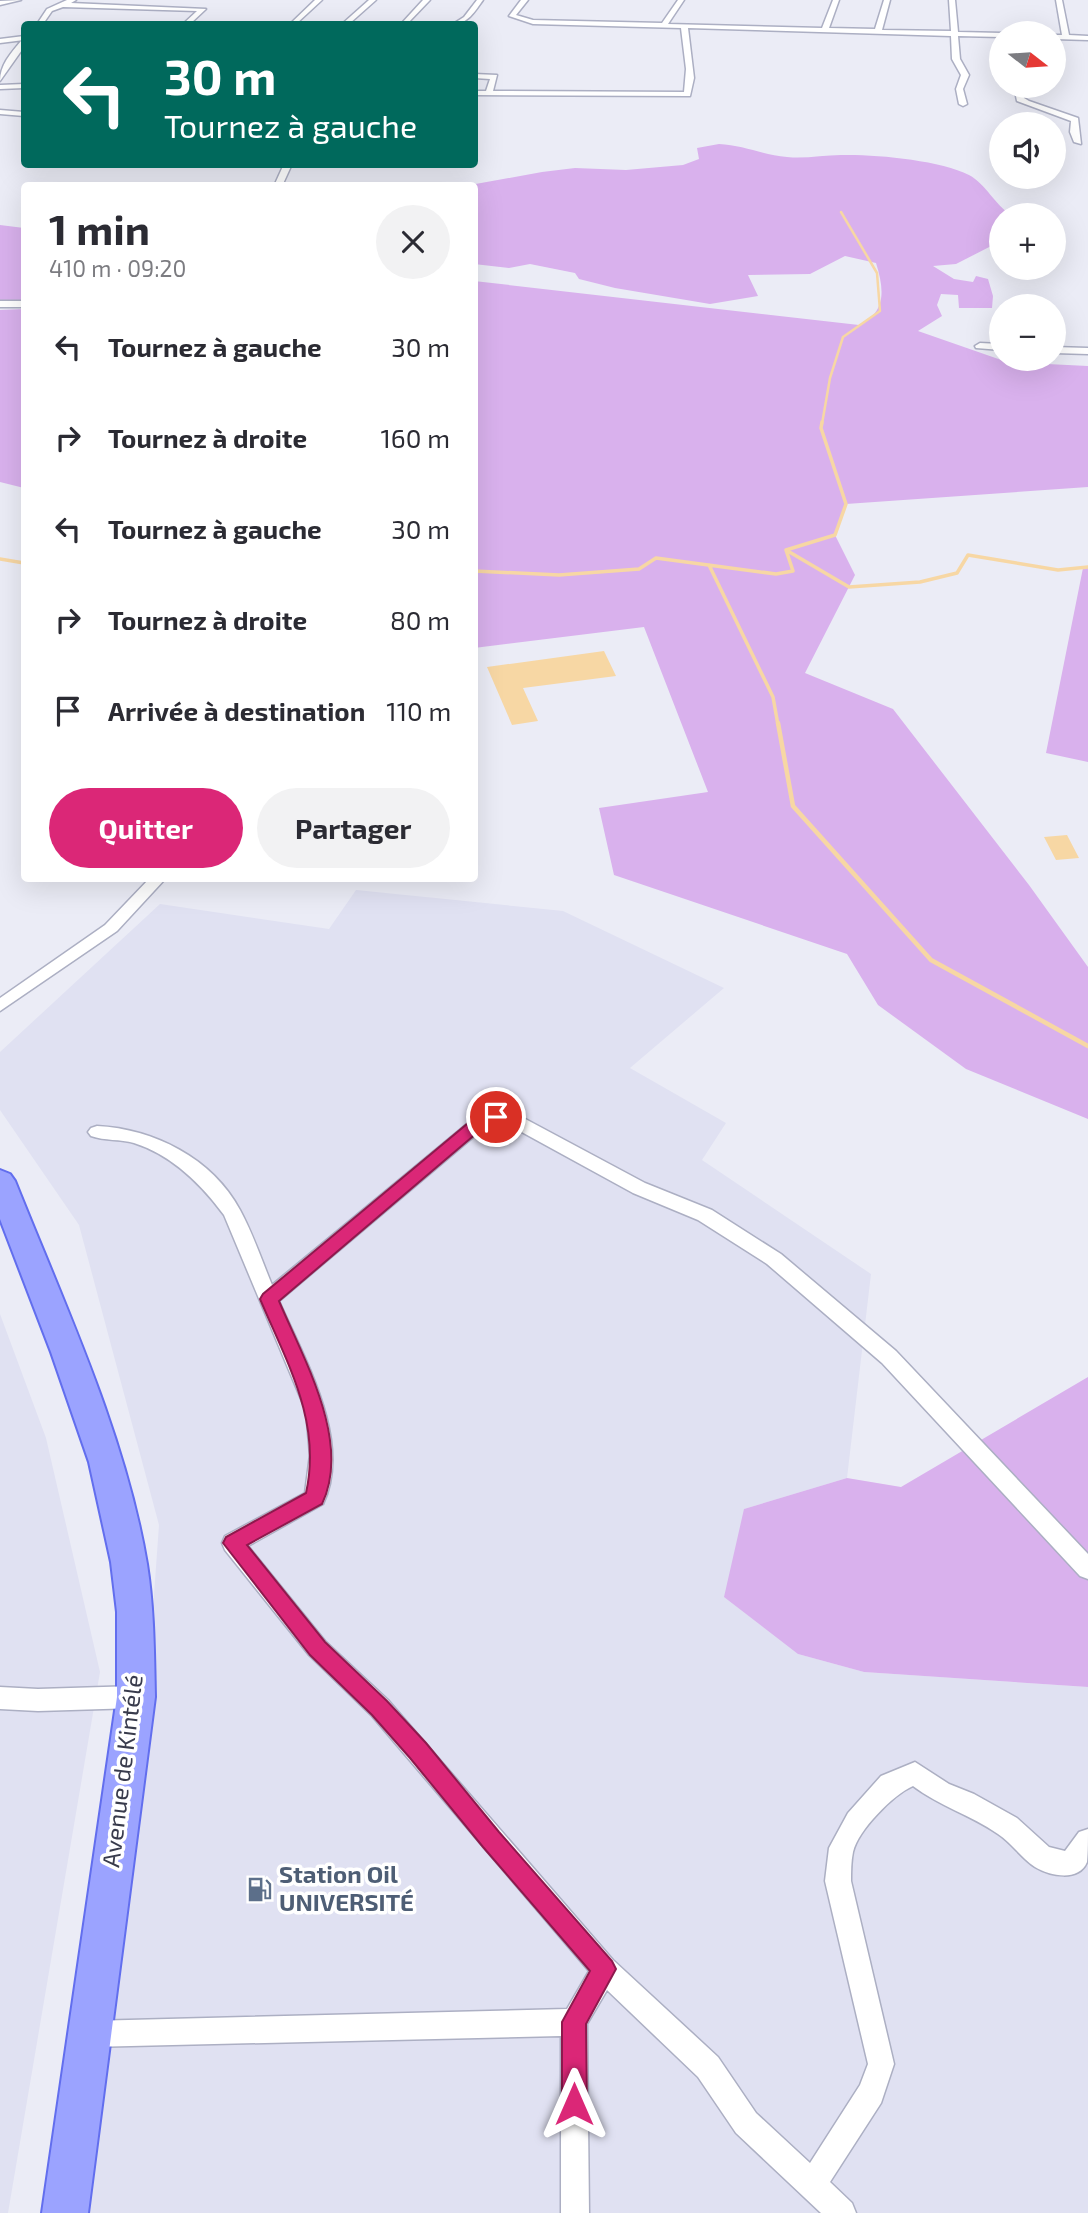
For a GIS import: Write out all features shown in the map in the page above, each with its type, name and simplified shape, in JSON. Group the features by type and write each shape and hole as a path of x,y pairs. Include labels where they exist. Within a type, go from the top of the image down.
{"main road":[{"name":"Avenue de Kintélé","path":"0,1181 67,1352 106,1462 129,1562 135,1612 136,1697 65,2213"}],"street":[{"path":"0,3 18,0"},
{"path":"42,21 54,0"},
{"path":"49,10 72,0"},
{"path":"296,21 319,0"},
{"path":"348,21 373,0"},
{"path":"407,21 427,0"},
{"path":"461,21 480,0"},
{"path":"525,0 512,16 533,22 989,36"},
{"path":"664,25 681,0"},
{"path":"825,30 836,0"},
{"path":"877,31 887,0"},
{"path":"952,0 952,34 956,59 965,75 959,88 963,103"},
{"path":"1059,0 1063,21"},
{"path":"65,5 203,9 189,21"},
{"path":"478,93 687,94 689,57 683,43 684,26"},
{"path":"1066,38 1088,38"},
{"path":"0,41 21,40"},
{"path":"0,79 21,44"},
{"path":"478,76 494,77 489,93"},
{"path":"0,87 21,86"},
{"path":"1020,98 1031,106 1066,114 1075,120 1074,132 1078,142"},
{"path":"0,112 21,114"},
{"path":"0,304 21,304"},
{"path":"980,346 989,346"},
{"path":"1066,350 1088,351"},
{"path":"0,1006 111,928 155,882"},
{"path":"269,1299 479,1123 496,1117 510,1118 639,1188 705,1215 774,1259 889,1357 1088,1569"},
{"path":"97,1132 121,1132 139,1136 168,1149 200,1175 232,1212 316,1411 321,1444 320,1475 315,1498 233,1543 317,1648 380,1708 418,1750 604,1969 708,2067 746,2123 842,2213"},
{"path":"0,1698 38,1700 136,1697"},
{"path":"812,2185 871,2093 881,2064 838,1881 841,1848 857,1821 890,1784 915,1773 940,1792 1008,1825 1043,1858 1070,1864 1088,1841"},
{"path":"575,2213 574,2022 604,1969"},
{"path":"89,2034 574,2022"}],"shaded area":[{"path":"719,144 787,157 855,155 906,159 941,165 969,175 997,203 989,203 989,247 956,264 933,266 954,279 973,282 976,276 988,279 992,294 989,294 989,308 959,308 958,295 941,294 937,305 942,316 918,331 989,356 989,371 1066,371 1066,365 1088,366 1088,487 846,504 835,535 855,575 805,673 893,709 1029,885 1088,967 1088,1119 966,1069 878,1005 847,954 614,875 599,808 708,792 644,627 478,648 478,281 859,325 868,320 879,307 882,291 876,263 845,256 810,274 748,275 758,296 710,304 615,288 579,279 575,273 530,264 509,268 478,264 478,184 575,168 626,170 683,165 699,159 697,148"},
{"path":"0,225 21,228 21,301 0,301"},
{"path":"21,309 21,487 0,482 0,310"},
{"path":"1083,568 1088,568 1088,762 1046,753"},
{"path":"604,651 616,676 523,688 538,721 512,725 487,667"},
{"path":"1067,835 1079,858 1056,860 1044,837"},
{"path":"356,890 563,911 724,988 630,1068 726,1123 702,1160 871,1274 847,1478 744,1509 798,1654 864,1672 1088,1687 1088,2213 84,2213 138,1817 159,1525 79,1225 0,1110 0,1052 160,904 329,929"},
{"path":"0,1314 46,1438 100,1672 8,2213 0,2213"},
{"path":"1088,1377 1088,1687 864,1672 798,1654 724,1597 744,1509 847,1478 901,1487"}],"waterway":[{"path":"822,424 830,378 843,337 880,311 877,273 841,212"},
{"path":"786,550 835,535 846,504 821,428 822,422"},
{"path":"709,565 776,574 793,571 786,550"},
{"path":"786,550 849,587 920,582 957,573 968,555 1058,570 1088,567"},
{"path":"478,571 559,575 639,569 656,558 709,565"},
{"path":"0,559 21,562"},
{"path":"709,565 773,697 778,725"},
{"path":"778,723 793,806 931,960 1088,1046"}],"place":[{"name":"Station Oil UNIVERSITÉ","path":"259,1889"}],"route":[{"path":"496,1117 479,1123 269,1299 316,1411 321,1444 320,1475 315,1498 233,1543 317,1648 380,1708 418,1750 604,1969 574,2022 574,2104"}]}
